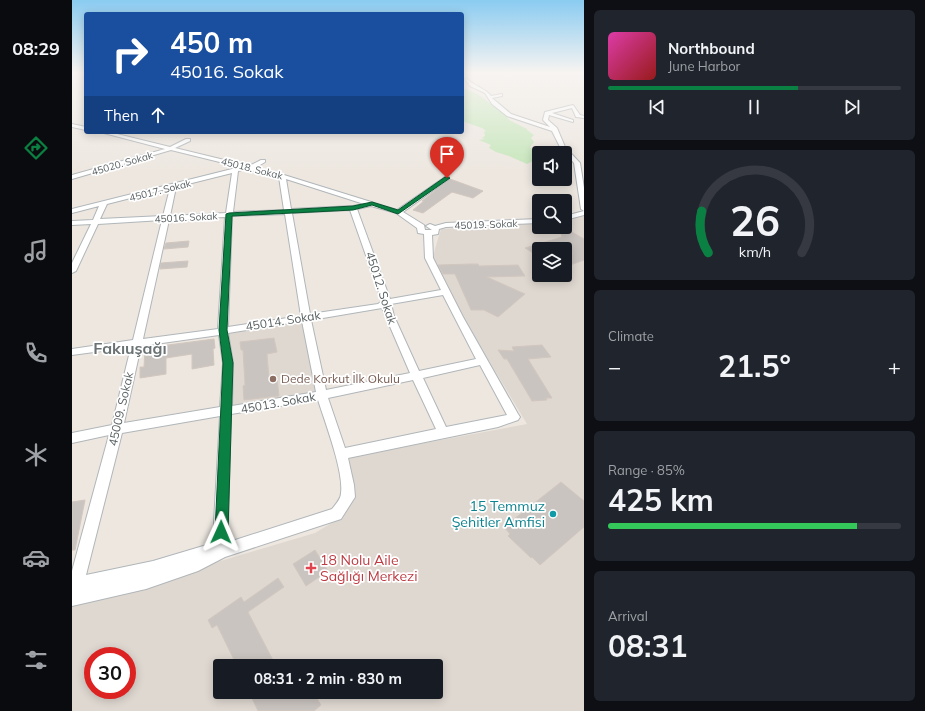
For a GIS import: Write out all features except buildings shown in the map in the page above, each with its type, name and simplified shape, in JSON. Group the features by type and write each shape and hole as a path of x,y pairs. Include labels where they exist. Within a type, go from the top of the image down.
{"street":[{"path":"498,106 509,115 554,130"},
{"path":"547,113 572,106"},
{"path":"573,106 578,116 584,117"},
{"path":"547,113 545,120 555,129 554,130 563,147 578,163 584,209"},
{"path":"547,113 571,120"},
{"path":"74,127 84,129"},
{"name":"45018. Sokak","path":"112,134 282,176 398,212 428,230"},
{"name":"45020. Sokak","path":"72,177 172,148 188,140"},
{"name":"45017. Sokak","path":"72,211 235,171 263,161"},
{"path":"222,551 221,522 228,363 223,330 229,214 235,171"},
{"path":"73,589 146,581 198,564 222,551 336,514 348,496 348,485 341,454 322,395 306,318 282,176"},
{"path":"398,212 447,178"},
{"name":"45009. Sokak","path":"73,589 117,429 173,187"},
{"path":"72,271 104,203"},
{"name":"45016. Sokak","path":"72,223 353,208 372,204"},
{"name":"45012. Sokak","path":"353,208 387,302 386,308 389,316 443,432"},
{"path":"572,216 584,213"},
{"name":"45019. Sokak","path":"428,230 446,225 532,221"},
{"path":"341,454 498,422 514,417 429,258 428,230"},
{"name":"45014. Sokak","path":"72,352 306,318 380,306 387,302 446,292"},
{"name":"45013. Sokak","path":"72,438 117,429 322,395 483,361"}],"shaded area":[{"path":"584,215 584,711 72,711 72,605 315,533 340,518 352,475 349,457 527,424 460,313 433,259 441,229 532,223 532,234 572,234 572,218"},
{"name":"Dede Korkut İlk Okulu","path":"306,318 322,395 226,412 223,331"}],"green space":[{"path":"464,106 494,106 505,114 509,120 527,129 534,135 531,138 534,142 530,147 532,149 532,162 527,164 489,148 491,145 479,140 485,139 482,138 485,136 484,132 486,131 482,128 464,122"}],"place":[{"name":"Dede Korkut İlk Okulu","path":"273,379"},
{"name":"15 Temmuz Şehitler Amfisi","path":"553,514"},
{"name":"18 Nolu Aile Sağlığı Merkezi","path":"311,568"}],"district":[{"name":"Fakıuşağı","path":"130,348"}],"route":[{"path":"221,532 228,363 223,330 229,214 353,208 372,204 398,212 447,178"}]}
